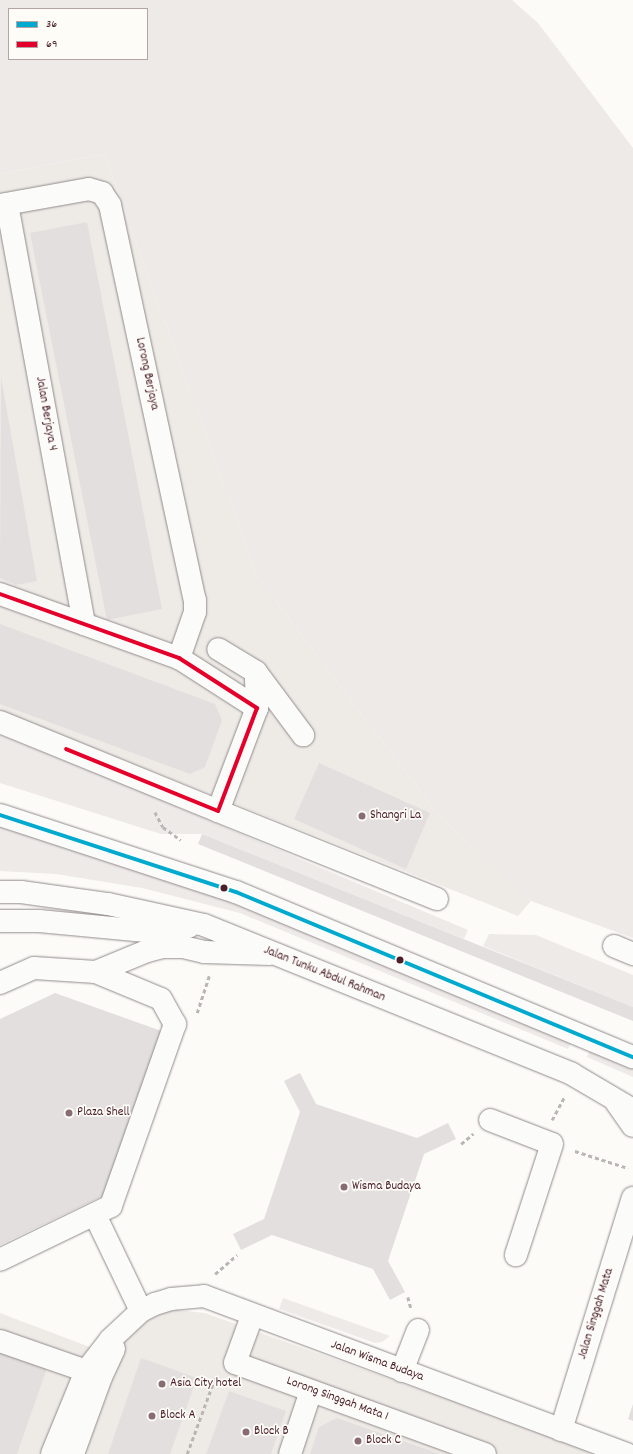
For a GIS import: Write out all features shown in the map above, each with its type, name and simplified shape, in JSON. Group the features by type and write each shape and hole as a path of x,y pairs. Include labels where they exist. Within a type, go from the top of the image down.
{"street":[{"name":"Lorong Berjaya","path":"3,205 89,189 102,193 110,205 195,600 195,612 179,658"},
{"name":"Jalan Berjaya 4","path":"3,205 84,624"},
{"path":"0,594 179,658 257,708"},
{"path":"218,649 256,672 303,735"},
{"path":"218,811 257,708 256,672"},
{"path":"0,722 438,899"},
{"path":"0,815 236,892 633,1057"},
{"name":"Jalan Tunku Abdul Rahman","path":"0,892 21,892 108,904 204,925 270,954 572,1074 625,1106"},
{"path":"0,921 39,921 156,932 204,925"},
{"path":"96,972 147,951 163,947 183,947 204,952 270,954"},
{"path":"0,983 34,968 96,972 161,998 175,1024 111,1206 0,1260"},
{"path":"625,1106 633,1126"},
{"path":"490,1120 552,1144 516,1255"},
{"name":"Jalan Singgah Mata","path":"561,1430 633,1198"},
{"path":"73,1454 101,1377 135,1317 107,1241 95,1215"},
{"name":"Jalan Wisma Budaya","path":"135,1317 171,1298 204,1296 252,1316 627,1454"},
{"name":"Lorong Singgah Mata 1","path":"252,1316 235,1363 485,1454"},
{"path":"52,1454 86,1371 98,1352 135,1317"},
{"path":"402,1371 418,1330"},
{"path":"0,1341 86,1371"},
{"path":"290,1454 311,1391"}],"path":[{"path":"154,810 163,827 182,840"},
{"path":"552,1144 628,1168"},
{"path":"214,1275 237,1255"},
{"path":"187,1454 217,1373"}],"shaded area":[{"path":"0,0 512,0 538,23 633,148 633,938 531,901 439,816 258,578 104,154 0,174"},
{"path":"104,154 258,578 439,816 531,901 518,916 0,711 0,174"},
{"path":"0,735 123,784 468,930 464,939 202,834 161,834 0,783"},
{"path":"0,827 79,849 244,905 572,1041 568,1049 240,913 142,888 56,874 0,871"},
{"path":"489,934 536,935 633,975 633,1007 483,946"},
{"path":"591,1048 633,1067 633,1077 587,1057"},
{"path":"283,1298 390,1336 382,1342 375,1343 279,1309"},
{"path":"169,1309 205,1313 601,1454 0,1454 0,1313 95,1349 111,1328"}],"building":[{"path":"87,222 162,609 107,620 30,233"},
{"path":"1,377 37,581 16,585 0,578"},
{"path":"0,624 215,704 222,720 205,767 190,774 0,704"},
{"name":"Shangri La","path":"319,763 430,813 406,869 294,819"},
{"path":"202,834 633,1007 633,1021 198,844"},
{"name":"Plaza Shell","path":"55,993 167,1033 109,1193 0,1245 0,1019"},
{"name":"Wisma Budaya","path":"300,1073 316,1104 417,1138 448,1123 456,1139 424,1154 388,1261 405,1292 390,1300 373,1269 272,1235 241,1250 233,1234 264,1219 300,1112 284,1081"},
{"path":"0,1351 47,1368 17,1454 0,1454"},
{"name":"Block A","path":"141,1358 197,1378 170,1454 108,1454"},
{"name":"Block B","path":"229,1391 286,1411 271,1454 206,1454"},
{"path":"633,1404 633,1421 628,1419"},
{"name":"Block C","path":"337,1418 440,1454 310,1454 319,1427"}],"transit line":[{"name":"69","path":"0,594 179,658 257,708 218,811 66,749"},
{"name":"36","path":"0,815 236,892 633,1057"}],"place":[{"name":"Shangri La","path":"362,816"},
{"name":"Plaza Shell","path":"69,1113"},
{"name":"Wisma Budaya","path":"344,1187"},
{"name":"Asia City hotel","path":"162,1384"},
{"name":"Block A","path":"152,1416"},
{"name":"Block B","path":"246,1432"},
{"name":"Block C","path":"358,1441"}]}
